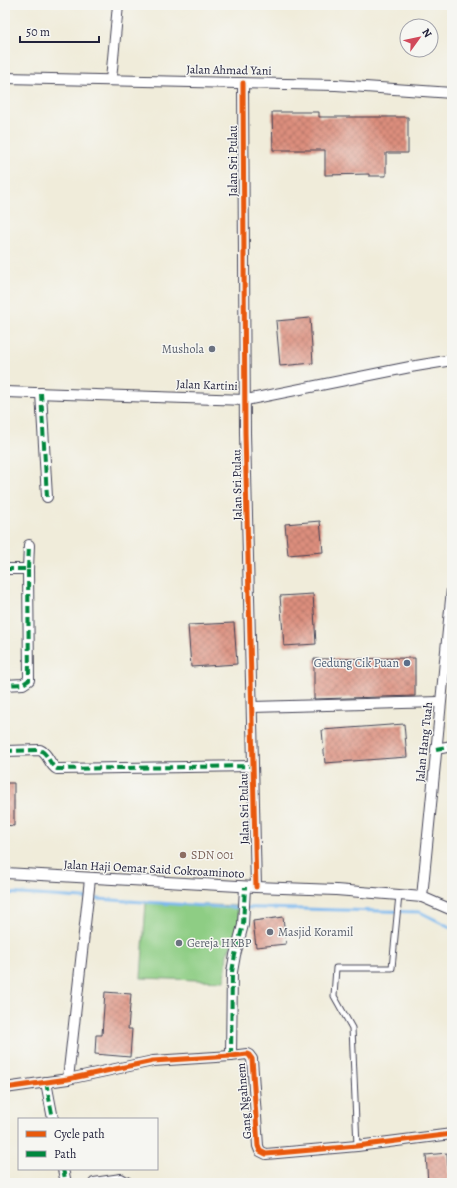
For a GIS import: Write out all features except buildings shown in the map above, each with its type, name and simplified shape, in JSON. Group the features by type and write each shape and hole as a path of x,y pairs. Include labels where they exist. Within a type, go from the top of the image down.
{"street":[{"path":"111,80 118,5"},
{"name":"Jalan Ahmad Yani","path":"5,78 336,85 452,92"},
{"name":"Jalan Sri Pulau","path":"243,83 245,433 256,887"},
{"name":"Jalan Kartini","path":"5,392 246,400 452,360"},
{"path":"41,393 47,497"},
{"path":"5,685 23,684 29,680 29,545"},
{"path":"5,569 28,569"},
{"name":"Jalan Hang Tuah","path":"422,897 452,589"},
{"path":"252,707 440,702"},
{"path":"436,749 452,746"},
{"path":"5,751 40,750 44,752 52,766 57,769 253,766"},
{"name":"Jalan Haji Oemar Said Cokroaminoto","path":"5,873 90,883 245,891 256,887 336,890 398,899 422,897 452,910"},
{"path":"68,1079 90,883"},
{"path":"231,1056 232,972 241,935 245,891"},
{"name":"Gang Ngahnem","path":"5,1088 68,1079 153,1061 247,1054 252,1059 258,1146 263,1154 357,1146 452,1134"},
{"path":"46,1082 53,1118"},
{"path":"63,1170 66,1183"},
{"path":"94,1183 121,1179 128,1183"}],"lane":[{"path":"357,1146 352,1028 334,996 336,968 392,968 398,899"}],"green space":[{"path":"146,903 239,906 240,927 227,954 225,981 141,978"}],"waterway":[{"path":"5,893 221,907 420,912 452,928"}],"marked path":[{"path":"41,393 47,497"},
{"path":"28,569 29,545"},
{"path":"5,569 28,569 29,680 23,684 5,685"},
{"path":"436,749 452,746"},
{"path":"5,751 40,750 57,769 253,766"},
{"path":"231,1056 232,972 243,925 245,887"},
{"path":"46,1082 53,1118"},
{"path":"63,1170 66,1183"}],"cycle path":[{"path":"243,83 245,433 256,887"},
{"path":"5,1088 68,1079 153,1061 247,1054 252,1059 258,1146 260,1151 266,1154 357,1146 452,1134"}],"place":[{"name":"Mushola","path":"212,349"},
{"name":"Gedung Cik Puan","path":"407,663"},
{"name":"SDN 001","path":"183,855"},
{"name":"Masjid Koramil","path":"270,932"},
{"name":"Gereja HKBP","path":"179,943"}]}
